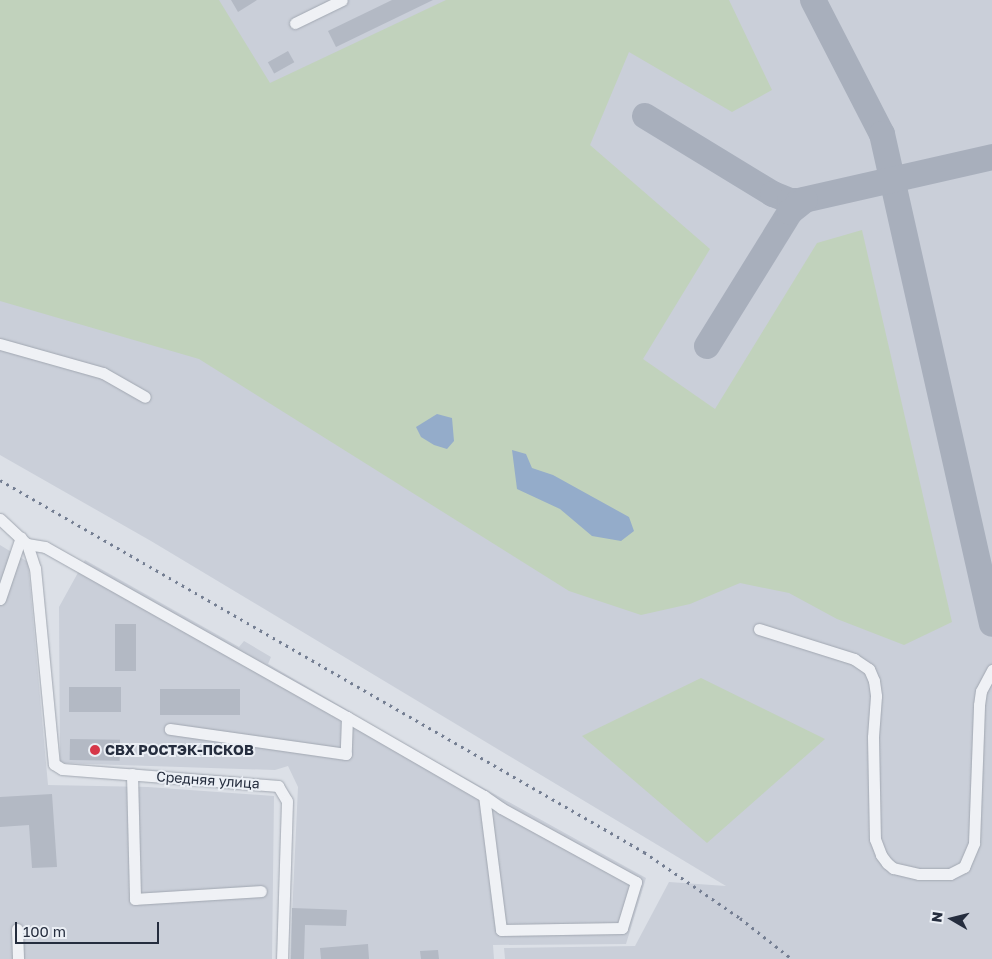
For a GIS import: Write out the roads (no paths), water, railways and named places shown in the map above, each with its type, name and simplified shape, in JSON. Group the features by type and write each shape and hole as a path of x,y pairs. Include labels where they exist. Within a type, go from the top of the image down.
{"street":[{"path":"295,23 342,0"},
{"path":"0,344 103,373 144,397"},
{"path":"0,519 24,540 45,546 347,717 484,796 501,808 636,882 622,928 501,930 484,796"},
{"path":"0,599 24,540"},
{"name":"Средняя улица","path":"24,540 35,568 54,764 62,769 278,786 287,801 282,959"},
{"path":"759,630 854,659 869,669 874,681 876,696 872,737 875,839 880,856 893,868 919,874 950,874 964,867 974,843 979,705 981,691 992,670"},
{"path":"170,729 346,754 347,717"},
{"path":"132,774 135,899 261,890"},
{"path":"17,929 18,959"}],"water":[{"path":"437,414 452,418 454,441 447,449 434,445 421,437 416,427"},
{"path":"512,450 526,454 532,468 553,475 629,517 634,531 621,541 592,536 560,509 517,489"}],"railway":[{"path":"0,480 644,852 740,918 792,959"}],"place":[{"name":"СВХ РОСТЭК-ПСКОВ","path":"95,750"}]}
